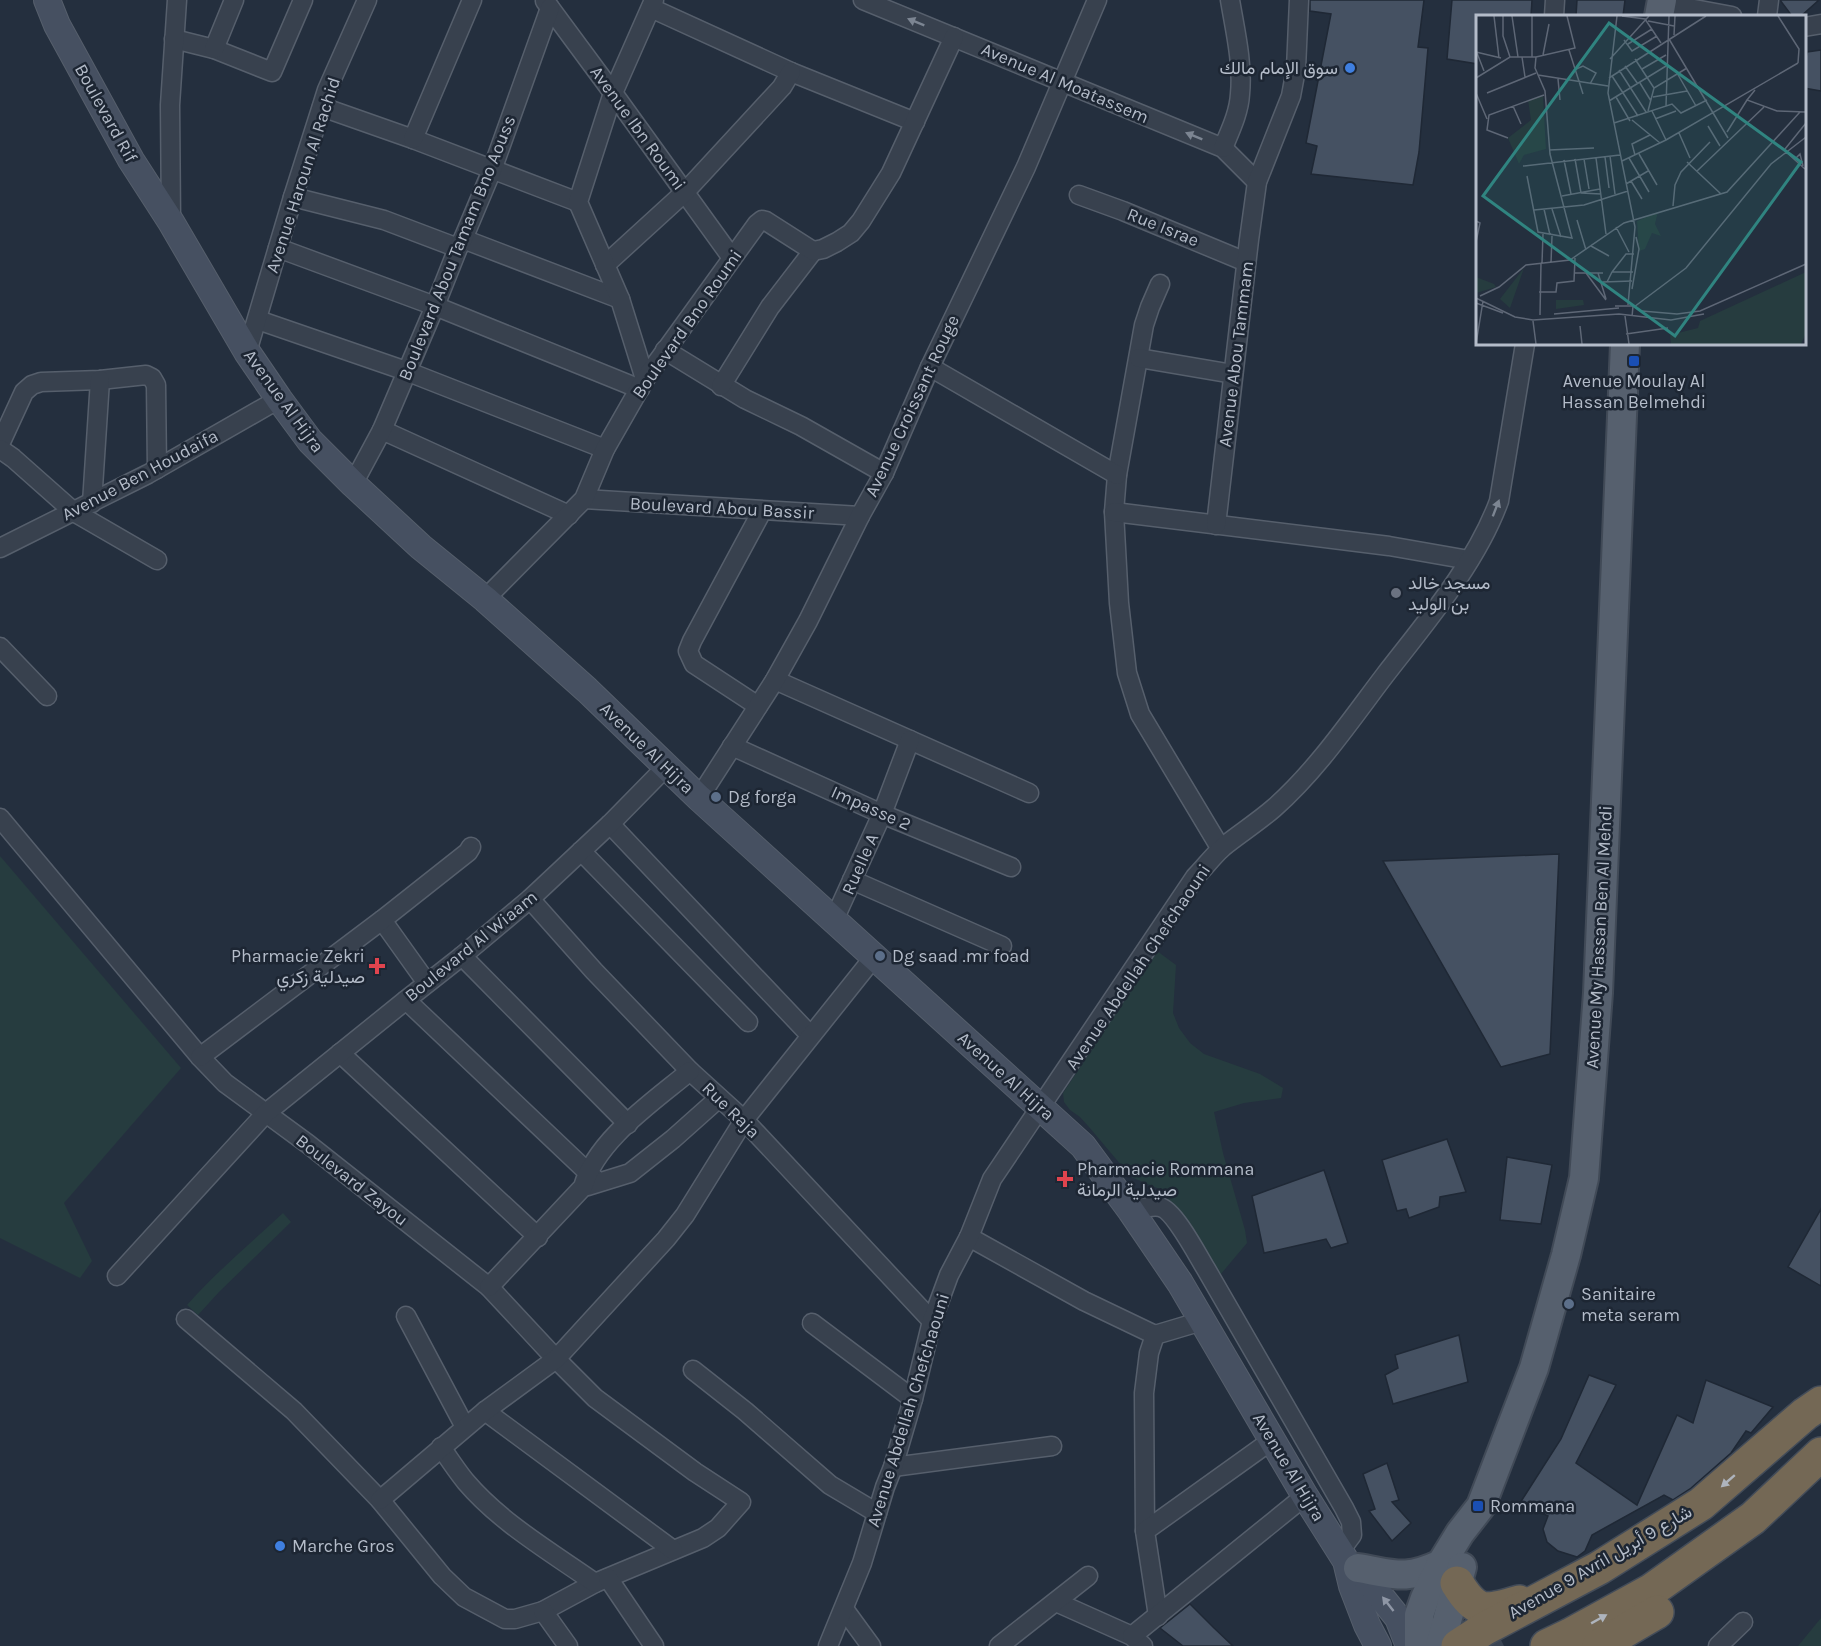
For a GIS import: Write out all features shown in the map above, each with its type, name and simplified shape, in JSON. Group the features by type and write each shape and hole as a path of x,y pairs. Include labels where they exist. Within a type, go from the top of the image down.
{"highway":[{"name":"Avenue 9 Avril شارع 9 أبريل","path":"1458,1646 1484,1629 1599,1568 1701,1504 1805,1414 1821,1403"},
{"name":"Avenue 9 Avril شارع 9 أبريل","path":"1500,1640 1572,1606 1650,1562 1738,1501 1821,1424"},
{"path":"1547,1646 1661,1583 1753,1518 1821,1454"},
{"path":"1599,1646 1661,1609 1724,1565 1781,1520 1821,1481"},
{"path":"1449,1573 1466,1598 1481,1609 1488,1610 1549,1594"}],"main road":[{"name":"Avenue My Hassan Ben Al Mehdi","path":"1449,1573 1472,1540 1477,1513 1534,1368 1566,1255 1584,1178 1598,993 1625,345"},
{"path":"1348,1559 1397,1576 1422,1572 1449,1573"},
{"path":"1419,1646 1419,1615 1449,1573"},
{"path":"1440,1646 1449,1573"}],"street":[{"name":"Boulevard Rif","path":"47,0 57,25 131,160 171,222"},
{"path":"171,222 170,105 177,0"},
{"path":"214,49 234,0"},
{"path":"174,39 214,49 272,72 303,0"},
{"name":"Avenue Haroun Al Rachid","path":"248,352 293,196 327,90 367,0"},
{"path":"413,140 472,0"},
{"name":"Avenue Al Moatassem","path":"863,0 1223,148 1257,182"},
{"name":"Avenue Croissant Rouge","path":"699,798 775,680 884,473 930,367 1026,167 1096,0"},
{"path":"1223,148 1237,111 1240,94 1239,56 1230,0"},
{"name":"Avenue Abou Tammam","path":"1216,525 1257,182 1291,96 1296,69 1299,0"},
{"path":"1554,15 1555,0"},
{"path":"1767,15 1769,0"},
{"name":"Avenue Ibn Roumi","path":"547,4 732,258"},
{"name":"Boulevard Abou Tamam Bno Aouss","path":"352,484 382,430 492,170 547,4"},
{"path":"643,384 620,299 578,202 613,93 652,4 791,72 915,122"},
{"path":"1661,6 1725,15"},
{"path":"1806,27 1821,24"},
{"path":"721,386 770,307 813,251 837,242 851,233 861,221 891,174 954,37"},
{"path":"605,265 685,192 782,87 791,72"},
{"path":"322,107 578,202"},
{"name":"Rue Israe","path":"1079,195 1123,210 1246,262"},
{"path":"293,196 384,220 620,299"},
{"name":"Boulevard Bno Roumi","path":"485,599 585,499 605,449 643,384 665,350 757,224 762,220 766,221 813,251"},
{"name":"Avenue Al Hijra","path":"171,222 248,352 279,399 310,441 352,484 421,548 485,599 587,690 699,798 1083,1146 1180,1283 1305,1496 1348,1559 1398,1618 1409,1646"},
{"path":"278,248 643,384"},
{"path":"1160,284 1144,325 1117,475 1114,512 1126,673 1140,714 1221,849"},
{"path":"258,320 406,371 605,449"},
{"name":"Avenue Abdellah Chefchaouni","path":"828,1646 862,1563 893,1467 913,1400 932,1321 949,1275 969,1237 997,1171 1196,878 1221,849 1274,808 1304,778 1432,614 1469,560 1494,515 1499,501 1525,345"},
{"path":"665,350 721,386 801,426 884,473"},
{"path":"1139,358 1233,374"},
{"path":"930,367 1117,475"},
{"path":"0,444 24,392 40,382 100,380 146,375 152,378 156,385 157,469"},
{"path":"92,502 100,380"},
{"name":"Avenue Ben Houdaifa","path":"0,548 157,469 279,399"},
{"path":"382,430 569,515"},
{"path":"0,449 74,512 156,560"},
{"name":"Boulevard Abou Bassir","path":"585,499 860,516"},
{"path":"758,706 694,664 688,651 762,511"},
{"path":"1114,512 1389,546 1469,560"},
{"path":"0,647 47,696"},
{"path":"775,680 1029,793"},
{"name":"Ruelle A","path":"834,920 882,814 910,740"},
{"name":"Impasse 2","path":"732,746 882,814 1011,867"},
{"name":"Boulevard Al Wiaam","path":"117,1276 266,1113 530,899 610,824 666,766"},
{"name":"Boulevard Zayou","path":"0,818 200,1057 225,1083 308,1144 489,1287 595,1398 631,1427 741,1502 718,1528 703,1538 673,1550"},
{"path":"610,824 810,1035"},
{"path":"200,1057 382,920 468,852 471,847"},
{"path":"581,851 748,1022"},
{"path":"852,880 1002,946"},
{"name":"Rue Raja","path":"530,899 594,971 690,1071 744,1120 932,1321"},
{"path":"382,920 427,983"},
{"path":"462,956 628,1124"},
{"path":"380,1500 465,1427 556,1359 666,1239 685,1215 744,1120 874,957"},
{"path":"406,1000 590,1180"},
{"path":"340,1053 538,1237"},
{"path":"489,1287 590,1180 601,1150 690,1071"},
{"path":"590,1180 630,1173 719,1098"},
{"path":"1131,1211 1152,1206 1163,1207 1184,1232 1263,1365 1351,1522 1352,1535 1347,1543 1348,1559"},
{"path":"969,1237 1084,1301 1155,1335 1202,1321"},
{"path":"1180,1283 1206,1269"},
{"path":"406,1316 465,1427"},
{"path":"186,1319 294,1411 380,1500 442,1576 464,1597 505,1619 543,1611 602,1580 673,1550"},
{"path":"813,1323 913,1400"},
{"path":"1155,1335 1149,1353 1144,1393 1145,1531 1158,1616"},
{"path":"1237,1380 1263,1365"},
{"path":"693,1370 745,1411 830,1485 877,1513"},
{"path":"485,1411 673,1550"},
{"path":"1145,1531 1272,1440"},
{"path":"893,1467 1052,1446"},
{"path":"441,1448 466,1482 490,1506 533,1540 602,1580 654,1646"},
{"path":"1056,1602 1138,1641 1158,1616 1305,1496"},
{"name":"Avenue Al Hijra","path":"1348,1559 1352,1586 1378,1646"},
{"path":"999,1646 1088,1576"},
{"path":"844,1609 871,1646"},
{"path":"543,1611 568,1646"},
{"path":"1718,1646 1743,1622"}],"green space":[{"path":"0,856 181,1068 64,1203 92,1261 80,1278 0,1238"},
{"path":"1157,951 1176,965 1173,1013 1179,1028 1190,1043 1204,1054 1260,1074 1283,1088 1281,1098 1244,1103 1214,1112 1247,1243 1215,1281 1169,1200 1157,1188 1131,1177 1089,1127 1064,1102 1063,1093"},
{"path":"283,1213 291,1222 198,1315 187,1305 222,1269"},
{"path":"1821,1618 1821,1646 1798,1646"}],"building":[{"path":"1310,0 1424,0 1418,47 1428,48 1419,152 1413,185 1311,174 1317,146 1306,143 1331,14 1310,11"},
{"path":"1452,0 1532,0 1531,15 1476,15 1476,64 1447,59"},
{"path":"1577,0 1625,0 1623,15 1576,15"},
{"path":"1780,0 1819,0 1802,15 1791,15"},
{"path":"1821,50 1821,91 1806,88 1807,52"},
{"path":"1559,854 1550,1054 1501,1067 1383,861"},
{"path":"1447,1139 1466,1192 1440,1197 1439,1207 1409,1218 1406,1209 1397,1211 1382,1160"},
{"path":"1507,1157 1552,1165 1541,1224 1500,1220"},
{"path":"1324,1170 1348,1243 1331,1248 1326,1239 1264,1253 1252,1196"},
{"path":"1821,1209 1821,1286 1788,1267"},
{"path":"1459,1335 1468,1382 1393,1404 1385,1375 1398,1368 1395,1355"},
{"path":"1589,1375 1616,1385 1576,1463 1637,1505 1677,1415 1693,1423 1706,1380 1773,1407 1751,1433 1746,1431 1731,1453 1690,1489 1673,1500 1664,1495 1592,1535 1585,1551 1577,1557 1558,1551 1547,1542 1543,1529 1548,1516 1520,1503 1561,1439"},
{"path":"1387,1463 1399,1500 1392,1502 1411,1523 1392,1541 1369,1511 1375,1509 1363,1474"},
{"path":"1190,1604 1233,1646 1183,1646 1160,1628"}],"tunnel":[{"path":"1489,1646 1501,1640"}],"place":[{"name":"سوق الإمام مالك","path":"1350,68"},
{"name":"Avenue Moulay Al Hassan Belmehdi","path":"1634,361"},
{"name":"مسجد خالد بن الوليد","path":"1396,593"},
{"name":"Dg forga","path":"716,797"},
{"name":"Dg saad .mr foad","path":"880,956"},
{"name":"Pharmacie Zekri صيدلية زكري","path":"377,966"},
{"name":"Pharmacie Rommana صيدلية الرمانة","path":"1065,1179"},
{"name":"Sanitaire meta seram","path":"1569,1304"},
{"name":"Rommana","path":"1478,1506"},
{"name":"Marche Gros","path":"280,1546"}]}
